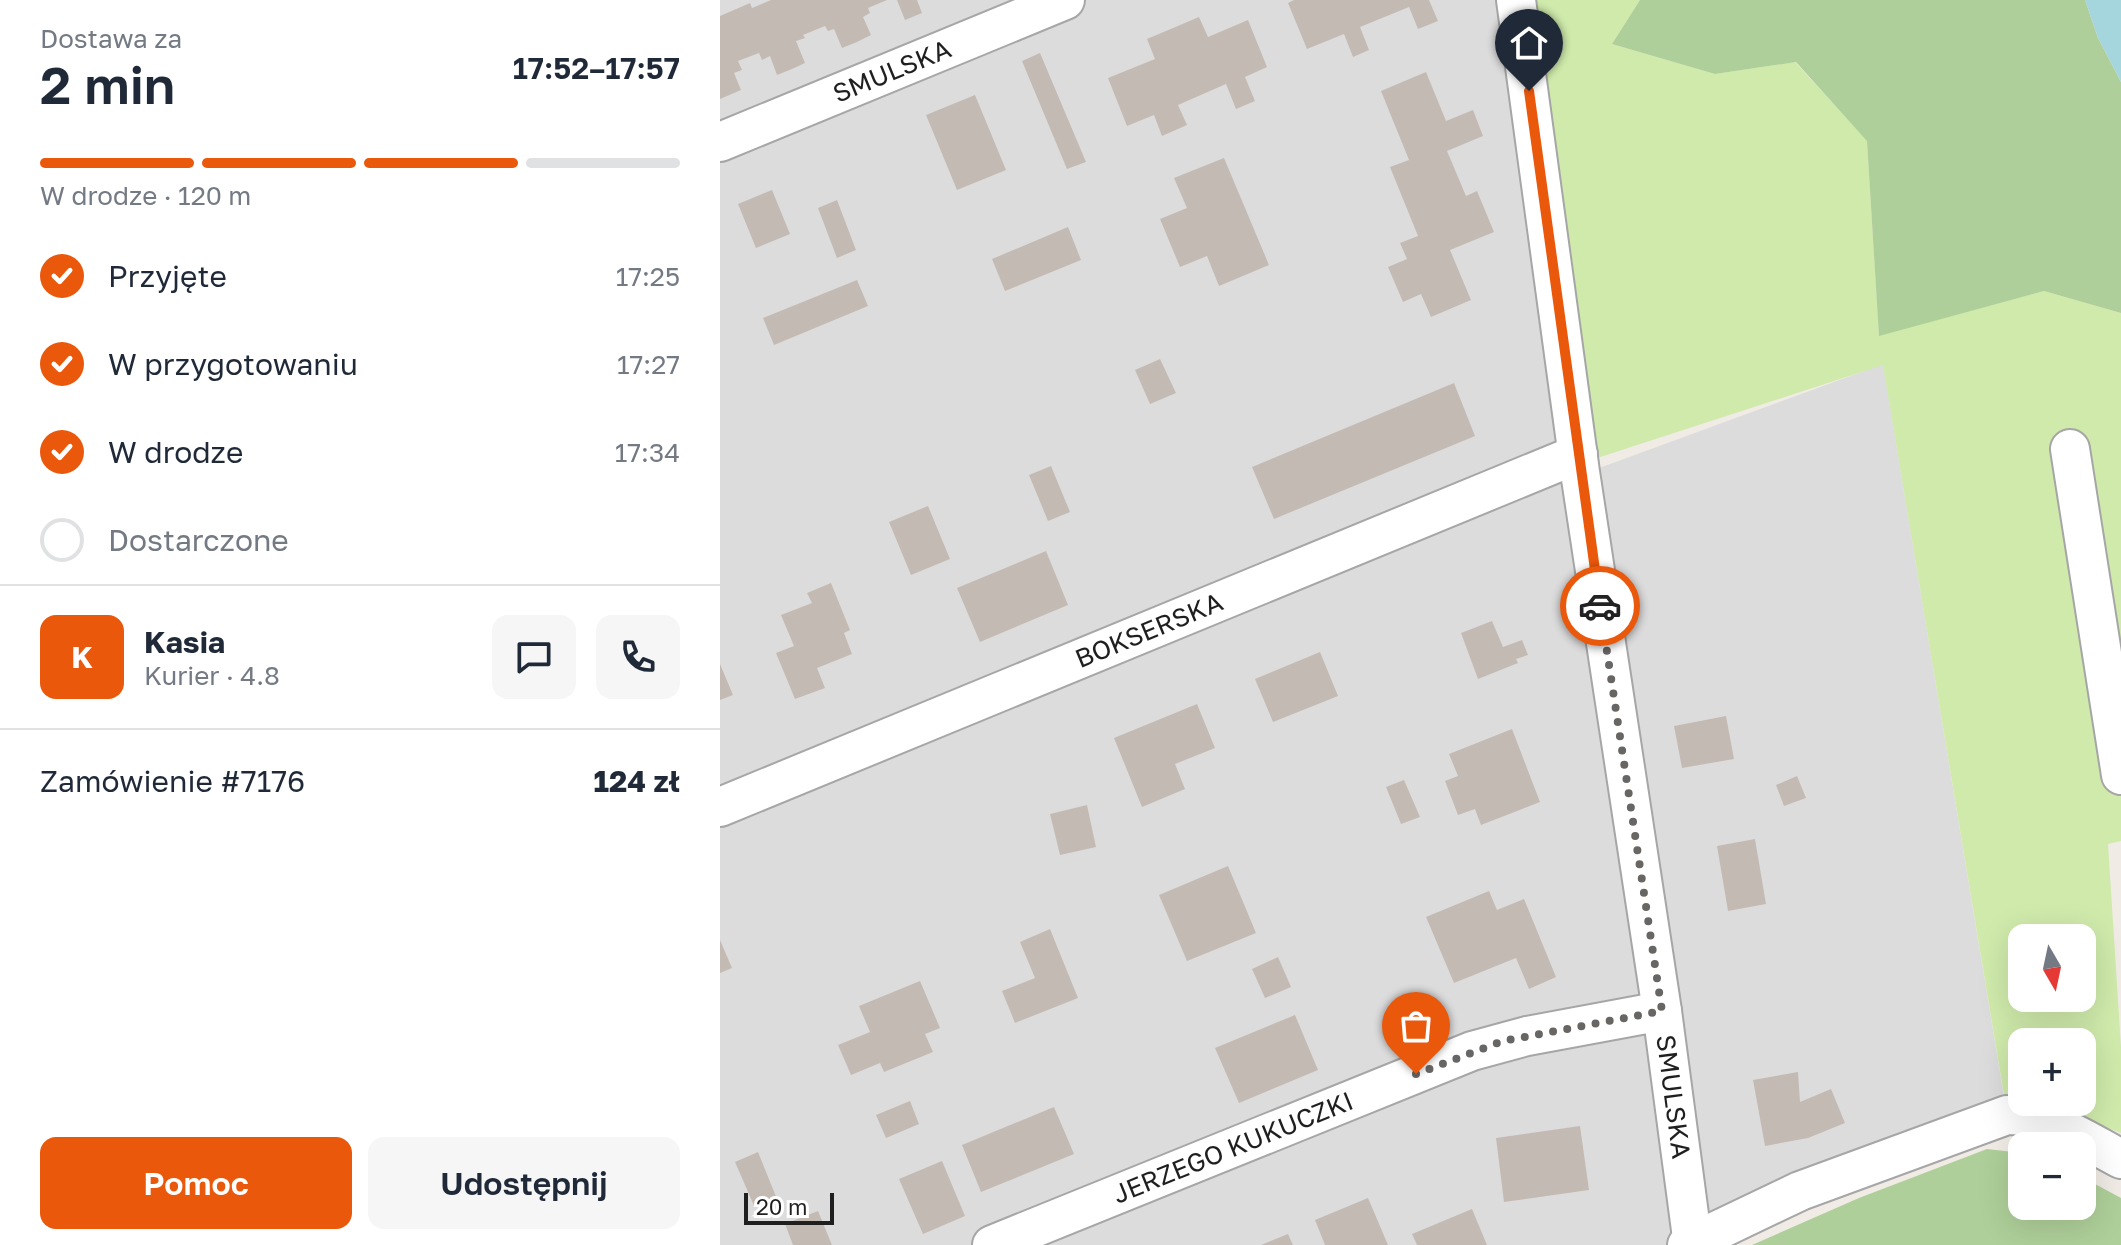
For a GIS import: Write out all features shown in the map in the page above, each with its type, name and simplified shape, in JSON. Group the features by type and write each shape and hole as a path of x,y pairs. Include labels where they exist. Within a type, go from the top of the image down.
{"street":[{"name":"SMULSKA","path":"720,142 994,13 1065,0"},
{"name":"SMULSKA","path":"1516,0 1578,454 1662,1011 1691,1244"},
{"path":"2070,449 2121,775"},
{"name":"BOKSERSKA","path":"720,807 1578,454"},
{"name":"JERZEGO KUKUCZKI","path":"992,1245 1472,1051 1527,1036 1662,1011"},
{"path":"1691,1244 1800,1191 2007,1115 2031,1115 2121,1159"}],"shaded area":[{"path":"720,0 1497,0 1528,207 1561,482 1883,364 2007,1115 1734,1245 720,1245"}],"green space":[{"path":"1527,0 1640,0 1612,44 1715,74 1795,62 1867,140 1879,335 2044,291 2121,313 2121,841 2108,844 2121,1047 2121,1133 2076,1116 2096,1116 2096,1028 2008,1028 2008,1101 2005,1101 1883,365 1591,460"},
{"path":"1640,0 2085,0 2098,38 2121,82 2121,313 2044,291 1879,336 1867,141 1796,62 1715,74 1612,44"},
{"path":"1987,1149 2008,1151 2008,1220 2096,1220 2096,1185 2121,1198 2121,1245 1752,1245 1859,1198"}],"water":[{"path":"2085,0 2121,0 2121,82 2098,38"}],"building":[{"path":"771,0 887,0 868,8 870,13 863,17 871,35 857,42 842,48 834,29 828,31 825,26 803,35 805,38 796,41 805,63 792,69 777,75 770,56 762,60 759,53 738,61 742,70 734,73 741,90 720,99 720,16 750,3 752,8"},
{"path":"897,0 917,0 922,13 905,20"},
{"path":"1294,0 1429,0 1438,21 1418,29 1409,7 1360,27 1369,50 1353,57 1344,34 1307,49 1288,3"},
{"path":"1199,17 1208,37 1248,20 1267,67 1245,77 1255,101 1236,109 1226,84 1178,105 1187,125 1162,136 1154,115 1127,126 1108,78 1155,59 1147,39"},
{"path":"1040,53 1086,162 1067,169 1022,61"},
{"path":"1426,72 1446,121 1473,110 1483,136 1447,151 1466,196 1477,191 1494,232 1450,250 1471,300 1431,317 1421,294 1403,302 1388,267 1407,259 1400,243 1418,236 1390,167 1409,160 1381,91"},
{"path":"975,95 1006,170 957,190 926,115"},
{"path":"1224,158 1269,265 1219,286 1207,256 1180,267 1160,219 1187,208 1174,178"},
{"path":"772,190 790,234 756,248 738,204"},
{"path":"837,200 856,250 837,258 818,208"},
{"path":"1068,227 1081,260 1005,291 992,259"},
{"path":"857,280 868,306 774,345 763,318"},
{"path":"1160,359 1176,393 1150,404 1135,370"},
{"path":"1454,383 1475,436 1274,519 1252,467"},
{"path":"1051,466 1070,512 1048,521 1029,475"},
{"path":"928,506 950,559 911,575 889,522"},
{"path":"1046,551 1068,605 980,642 957,588"},
{"path":"831,583 850,630 844,633 852,654 817,668 825,688 795,699 776,653 794,646 781,615 812,603 807,593"},
{"path":"1492,621 1503,647 1522,640 1528,655 1516,659 1518,663 1478,679 1461,633"},
{"path":"1320,652 1338,696 1273,722 1255,679"},
{"path":"720,664 733,695 720,700"},
{"path":"1197,704 1215,748 1175,764 1185,789 1142,807 1114,738"},
{"path":"1726,716 1734,759 1682,768 1674,726"},
{"path":"1512,729 1540,802 1481,825 1475,809 1458,815 1445,781 1458,776 1449,754"},
{"path":"1797,776 1806,798 1784,806 1776,785"},
{"path":"1404,780 1420,817 1401,824 1386,787"},
{"path":"1087,805 1096,847 1060,855 1050,814"},
{"path":"1755,839 1766,904 1728,911 1717,846"},
{"path":"1228,866 1256,933 1187,961 1159,895"},
{"path":"1489,891 1497,910 1524,899 1556,977 1529,989 1516,958 1454,983 1426,917"},
{"path":"1050,929 1078,998 1015,1023 1002,991 1035,978 1020,942"},
{"path":"720,940 732,968 720,973"},
{"path":"1278,957 1291,987 1265,998 1252,969"},
{"path":"920,981 940,1028 925,1034 933,1052 884,1072 880,1063 851,1075 838,1045 870,1032 859,1006"},
{"path":"1295,1015 1318,1070 1239,1103 1215,1048"},
{"path":"1798,1072 1800,1102 1831,1089 1845,1123 1808,1138 1765,1146 1753,1080"},
{"path":"910,1101 919,1124 886,1138 876,1115"},
{"path":"1054,1107 1074,1154 981,1192 962,1145"},
{"path":"1580,1126 1589,1190 1504,1202 1496,1138"},
{"path":"758,1152 777,1199 755,1208 735,1162"},
{"path":"942,1161 965,1216 923,1234 899,1179"},
{"path":"1368,1198 1388,1245 1325,1245 1315,1220"},
{"path":"1472,1209 1487,1245 1417,1245 1412,1234"},
{"path":"818,1211 832,1245 793,1245 785,1224"},
{"path":"1288,1234 1293,1245 1261,1245"}],"way so far":[{"path":"1416,1074 1503,1041 1662,1011 1600,606"}],"route":[{"path":"1529,91 1600,606"}]}
